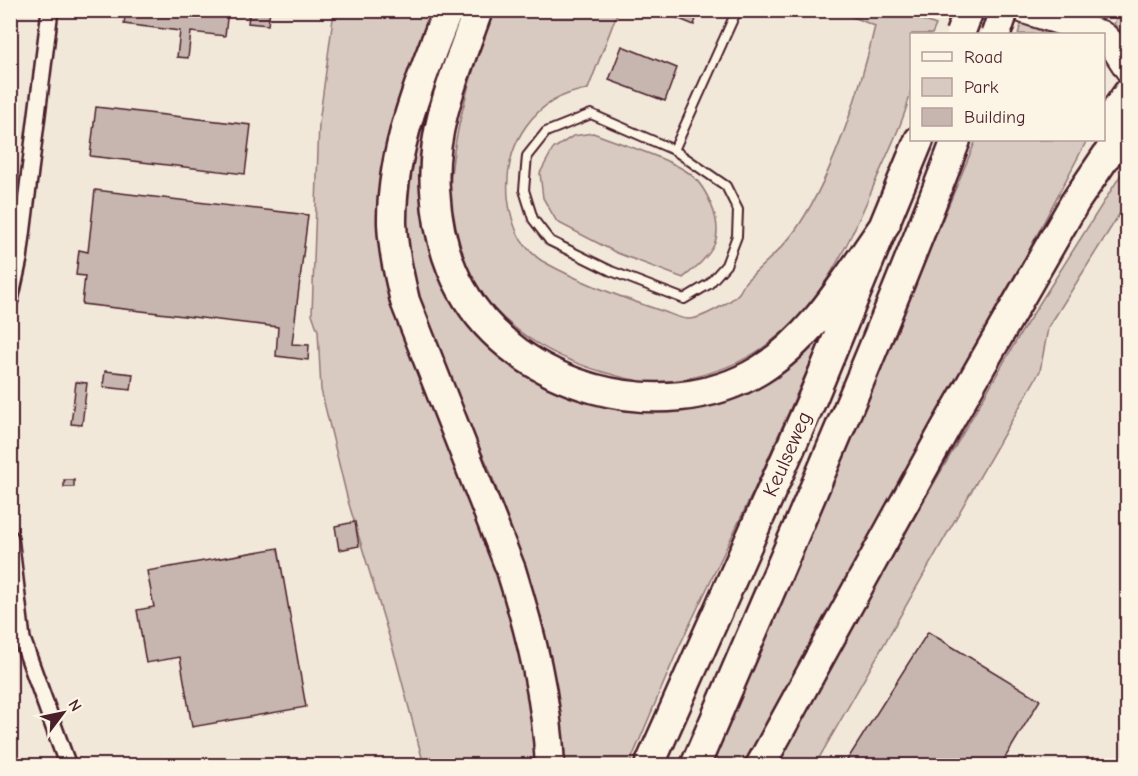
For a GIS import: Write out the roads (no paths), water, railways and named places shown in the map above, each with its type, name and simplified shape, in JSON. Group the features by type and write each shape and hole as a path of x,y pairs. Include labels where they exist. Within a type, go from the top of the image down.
{"highway":[{"path":"448,10 408,121 396,175 392,222 396,263 408,311 511,570 524,612 537,666 550,765"},
{"path":"478,10 447,102 440,137 435,189 439,221 449,262 472,306 497,334 546,370 591,388 652,397 695,393 740,380 780,356 810,328 886,223"},
{"path":"960,33 969,10"},
{"path":"997,33 1020,11"},
{"path":"1105,125 1128,92"},
{"path":"760,765 945,429 1075,202 1128,124"},
{"name":"Keulseweg","path":"649,765 814,395 919,141"},
{"name":"Keulseweg","path":"695,765 865,370 956,141"},
{"path":"1075,202 1095,141"},
{"path":"1075,202 1128,142"}],"main road":[{"path":"1020,11 1094,30"},
{"path":"1105,38 1111,43 1128,69"},
{"path":"1105,67 1112,78 1128,92"}],"street":[{"path":"10,300 20,259 50,10"},
{"path":"10,538 22,639 68,765"}],"lane":[{"path":"674,150 737,10"},
{"path":"591,114 674,150 726,186 738,210 736,236 726,265 709,284 684,299 610,271 550,241 533,219 524,190 527,156 546,132 591,114"}]}
